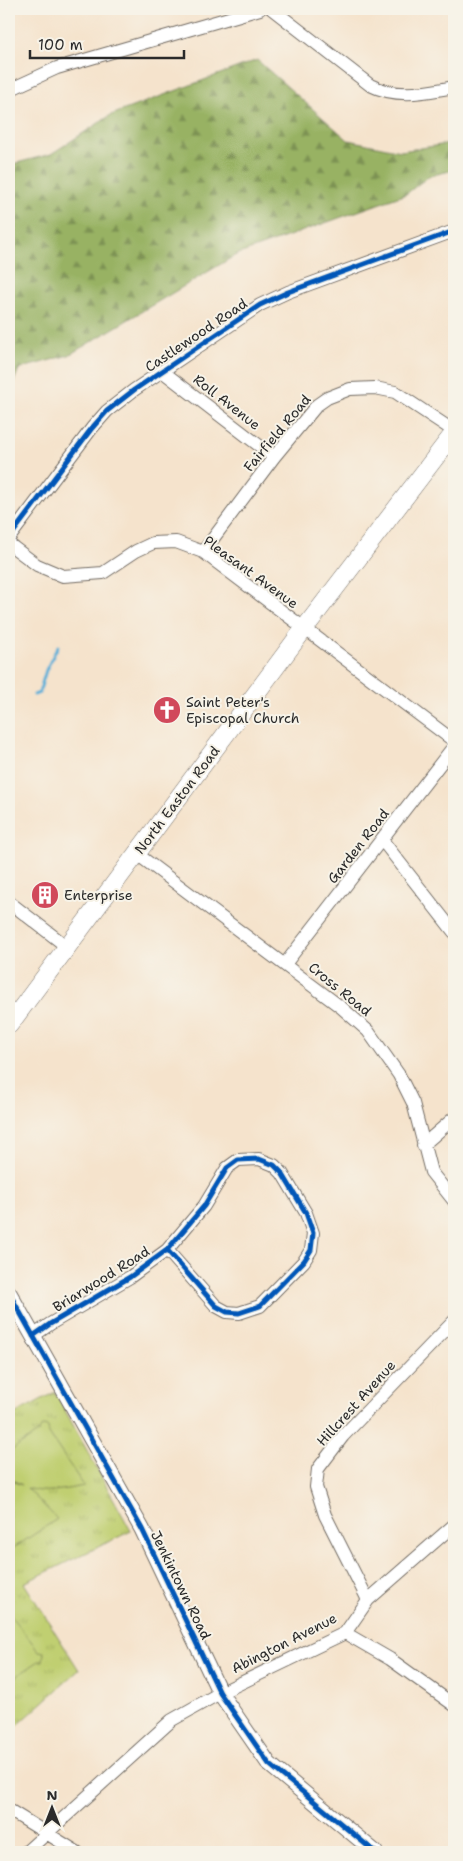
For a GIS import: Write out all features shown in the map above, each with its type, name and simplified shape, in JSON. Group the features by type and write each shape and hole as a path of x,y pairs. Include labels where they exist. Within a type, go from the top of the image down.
{"main road":[{"name":"North Easton Road","path":"9,1025 66,946 454,432"}],"street":[{"path":"9,90 57,68 260,9"},
{"path":"272,9 370,85 383,92 402,95 454,87"},
{"name":"Castlewood Road","path":"9,538 107,411 134,390 260,305 288,292 454,231"},
{"name":"Roll Avenue","path":"162,371 274,457"},
{"name":"Fairfield Road","path":"203,552 274,457 317,405 327,398 350,389 375,388 395,392 454,432"},
{"name":"Pleasant Avenue","path":"9,544 37,565 63,576 103,573 136,551 153,543 176,542 203,552 454,741"},
{"name":"Garden Road","path":"285,964 454,746"},
{"path":"382,840 454,932"},
{"name":"Cross Road","path":"137,854 285,964 342,1008 368,1031 399,1075 409,1096 431,1172 454,1201"},
{"path":"9,902 66,946"},
{"path":"423,1145 454,1118"},
{"name":"Briarwood Road","path":"33,1336 130,1277 167,1250 204,1206 227,1168 238,1160 260,1159 274,1165 282,1173 306,1213 313,1233 311,1250 304,1261 260,1306 239,1313 228,1312 216,1306 167,1250"},
{"name":"Jenkintown Road","path":"9,1293 142,1529 220,1693 269,1764 375,1852"},
{"name":"Hillcrest Avenue","path":"368,1600 325,1515 316,1487 318,1468 343,1436 454,1320"},
{"name":"Abington Avenue","path":"26,1852 172,1720 220,1693 345,1632 368,1600 454,1525"},
{"path":"345,1632 390,1659 452,1701"},
{"path":"9,1810 77,1852"}],"green space":[{"path":"257,60 348,140 401,151 454,143 454,170 429,176 406,194 236,255 69,355 19,369 9,394 9,165 51,154 111,115"},
{"path":"55,1392 131,1531 24,1583 79,1670 9,1733 9,1417"},
{"path":"42,1426 48,1427 49,1434 84,1486 48,1491 27,1488 57,1519 9,1551 9,1480 22,1485 9,1478 9,1452 38,1433"},
{"path":"9,1614 39,1651 44,1652 43,1661 39,1661 9,1681"}],"waterway":[{"path":"34,695 39,693 46,670 58,646"}],"cycle path":[{"path":"9,538 92,428 107,411 134,390 260,305 288,292 454,231"},
{"path":"33,1336 130,1277 167,1250 204,1206 227,1168 238,1160 259,1159 274,1165 282,1173 306,1213 313,1233 311,1250 304,1261 260,1306 239,1313 227,1312 216,1306 167,1250"},
{"path":"9,1293 142,1529 220,1693 269,1764 375,1852"}],"place":[{"name":"Saint Peter's Episcopal Church","path":"167,710"},
{"name":"Enterprise","path":"45,895"}]}
